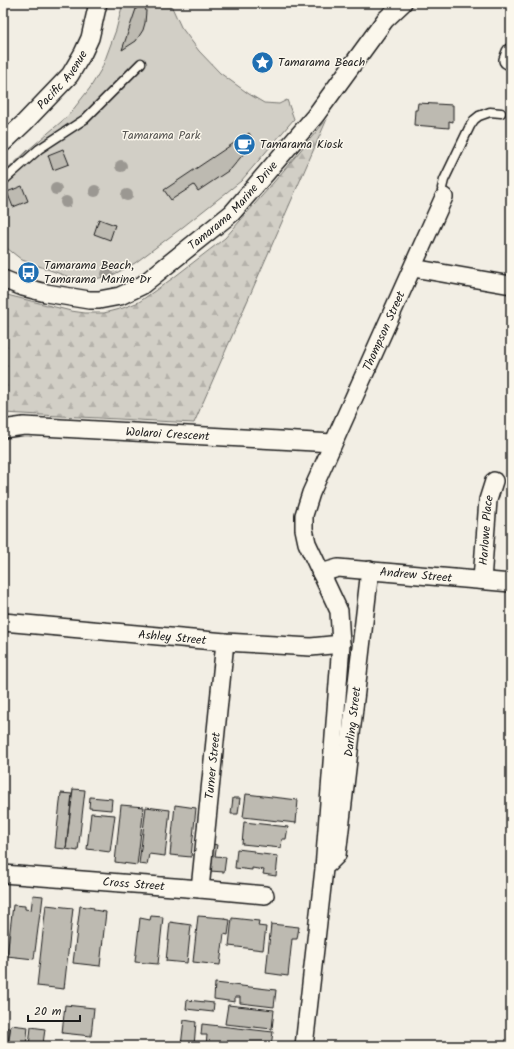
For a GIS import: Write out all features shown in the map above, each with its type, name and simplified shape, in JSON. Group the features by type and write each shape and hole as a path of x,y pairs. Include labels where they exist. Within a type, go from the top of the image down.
{"street":[{"name":"Pacific Avenue","path":"3,143 70,75 90,38 98,3"},
{"name":"Tamarama Marine Drive","path":"3,279 23,287 46,293 89,300 109,299 120,296 140,286 232,213 315,116 385,20 403,3"},
{"name":"Thompson Street","path":"321,572 307,543 304,530 304,515 311,493 444,197"},
{"path":"413,268 511,285"},
{"name":"Wolaroi Crescent","path":"3,429 24,426 333,443"},
{"name":"Harlowe Place","path":"482,580 488,500 494,481"},
{"name":"Andrew Street","path":"321,572 338,568 511,583"},
{"name":"Darling Street","path":"324,869 337,855 370,570"},
{"name":"Darling Street","path":"304,1046 324,869 341,644 339,611 321,572"},
{"name":"Ashley Street","path":"3,622 225,642 311,647 341,644"},
{"name":"Turner Street","path":"200,889 225,642"},
{"name":"Cross Street","path":"3,874 200,889 265,896"}],"lane":[{"path":"3,181 39,149 85,119 141,63"},
{"name":"Thompson Street","path":"444,197 442,188 444,180 470,126 479,116 495,111 501,113"}],"green space":[{"name":"Tamarama Park","path":"123,3 170,3 181,27 199,51 220,73 264,103 279,104 287,100 294,119 241,181 135,263 111,276 88,280 69,277 22,260 3,245 3,174 68,116 90,88 102,68 116,30"},
{"path":"327,119 194,423 3,413 3,294 71,311 85,313 104,313 139,302 225,238"}],"building":[{"path":"138,3 144,3 146,11 143,30 136,41 122,50"},
{"path":"418,103 453,105 453,122 449,121 449,128 414,125 415,110 417,110"},
{"path":"249,133 256,144 245,152 231,169 198,191 194,185 171,200 164,190"},
{"path":"63,149 69,164 53,170 48,155"},
{"path":"22,186 28,201 13,207 7,192"},
{"path":"99,219 115,225 110,240 94,234"},
{"path":"73,789 85,790 78,851 66,849"},
{"path":"61,793 72,794 66,849 55,848"},
{"path":"246,794 298,800 296,823 243,817"},
{"path":"90,797 112,799 111,810 89,808"},
{"path":"233,798 240,798 238,814 231,814"},
{"path":"121,805 144,807 137,865 115,862"},
{"path":"175,805 196,808 191,857 170,855"},
{"path":"146,807 170,810 165,856 149,854 147,865 139,864"},
{"path":"91,813 115,815 110,852 87,849"},
{"path":"244,822 288,827 286,839 282,839 281,848 242,844"},
{"path":"213,844 217,845 215,856 226,857 224,872 210,871"},
{"path":"237,849 278,856 276,876 263,874 264,870 235,868"},
{"path":"33,895 43,896 34,959 7,956 13,905 25,906 25,909 31,910"},
{"path":"46,905 73,908 64,989 37,986"},
{"path":"80,906 106,912 100,966 73,963"},
{"path":"151,916 163,917 158,964 135,962 140,918 150,920"},
{"path":"198,916 224,918 230,920 228,935 224,934 220,965 193,962"},
{"path":"232,918 259,921 258,926 266,927 263,950 229,946"},
{"path":"170,922 191,925 187,963 166,961"},
{"path":"271,924 299,927 297,939 292,939 288,976 266,973"},
{"path":"215,983 276,990 274,1007 240,1003 240,997 235,997 235,1002 214,999"},
{"path":"187,1000 214,1003 213,1012 186,1009"},
{"path":"65,1005 94,1008 91,1036 62,1033"},
{"path":"228,1005 274,1010 272,1029 225,1024"},
{"path":"184,1020 196,1022 194,1046 181,1046"},
{"path":"202,1024 273,1032 271,1046 206,1046 207,1035 201,1035"},
{"path":"11,1025 28,1027 26,1046 8,1046"},
{"path":"31,1027 45,1029 43,1044 56,1046 29,1046"},
{"path":"3,1028 10,1028 8,1046 3,1046"}],"place":[{"name":"Tamarama Beach","path":"263,62"},
{"name":"Tamarama Kiosk","path":"244,144"},
{"name":"Tamarama Beach, Tamarama Marine Dr","path":"28,272"}]}
